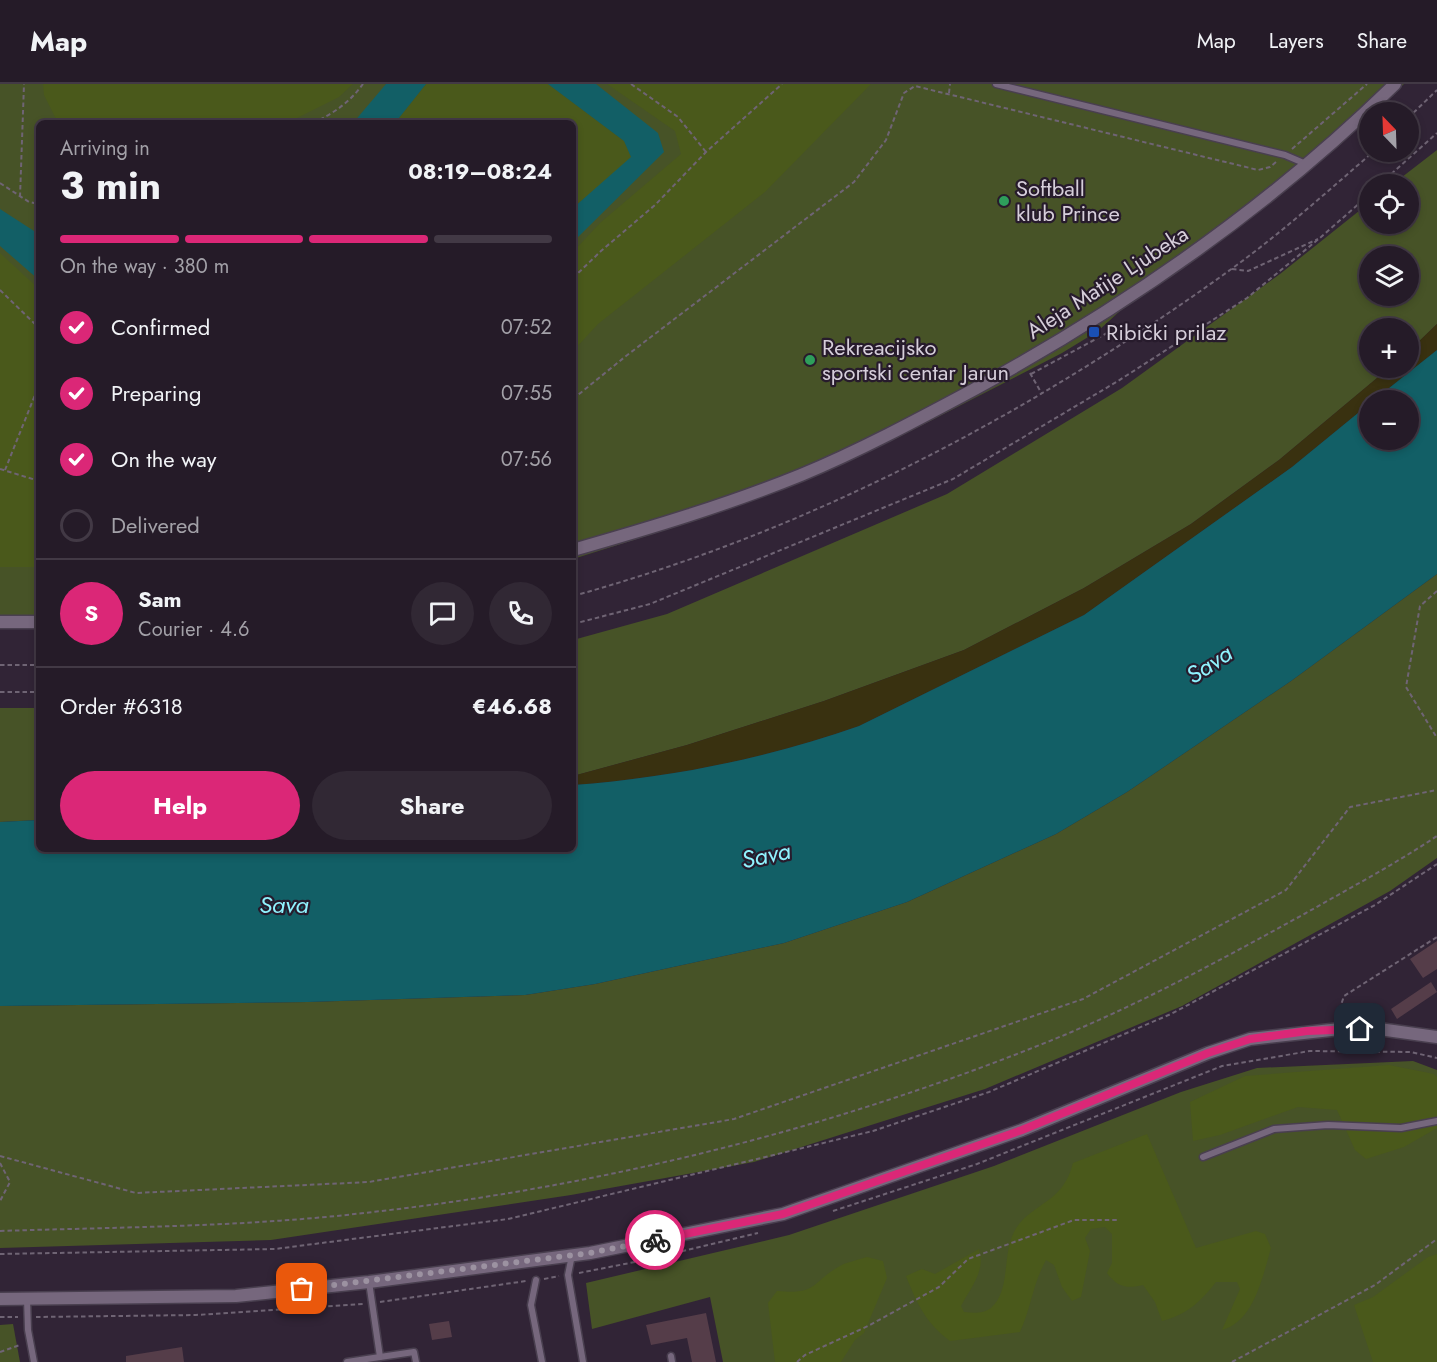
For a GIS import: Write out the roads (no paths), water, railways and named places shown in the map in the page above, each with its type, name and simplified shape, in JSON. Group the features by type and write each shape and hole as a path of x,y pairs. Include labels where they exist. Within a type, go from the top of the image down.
{"street":[{"name":"Aleja Matije Ljubeka","path":"576,549 662,525 801,474 926,415 1034,356 1120,303 1192,253 1351,127 1395,84"},
{"path":"0,622 36,622"},
{"path":"0,1299 236,1296 369,1282 590,1253 783,1214 1022,1130 1208,1053 1250,1039 1334,1029 1379,1029 1437,1037"}],"lane":[{"path":"996,84 1285,155 1306,164"},
{"path":"1203,1157 1274,1129 1328,1125 1401,1128 1437,1121"},
{"path":"572,1254 568,1275 583,1362"},
{"path":"536,1280 531,1305 542,1362"},
{"path":"369,1282 380,1357"},
{"path":"27,1299 28,1330 33,1362"},
{"path":"347,1362 414,1352 416,1362"}],"water":[{"path":"386,84 426,84 397,120 356,120"},
{"path":"548,84 596,84 658,133 664,152 576,239 576,205 631,157 624,141"},
{"path":"0,209 36,231 36,277 0,246"},
{"name":"Sava","path":"1437,350 1437,574 1291,681 1127,792 1056,834 907,902 784,943 595,984 525,995 308,1002 0,1006 0,822 36,820 36,852 576,852 576,785 682,772 718,765 790,748 859,726 1084,615 1292,467 1359,412 1359,450 1419,450 1419,390 1387,390 1402,378 1419,378 1419,364"}],"place":[{"name":"Softball klub Prince","path":"1004,201"},
{"name":"Ribički prilaz","path":"1094,332"},
{"name":"Rekreacijsko sportski centar Jarun","path":"810,360"}]}
